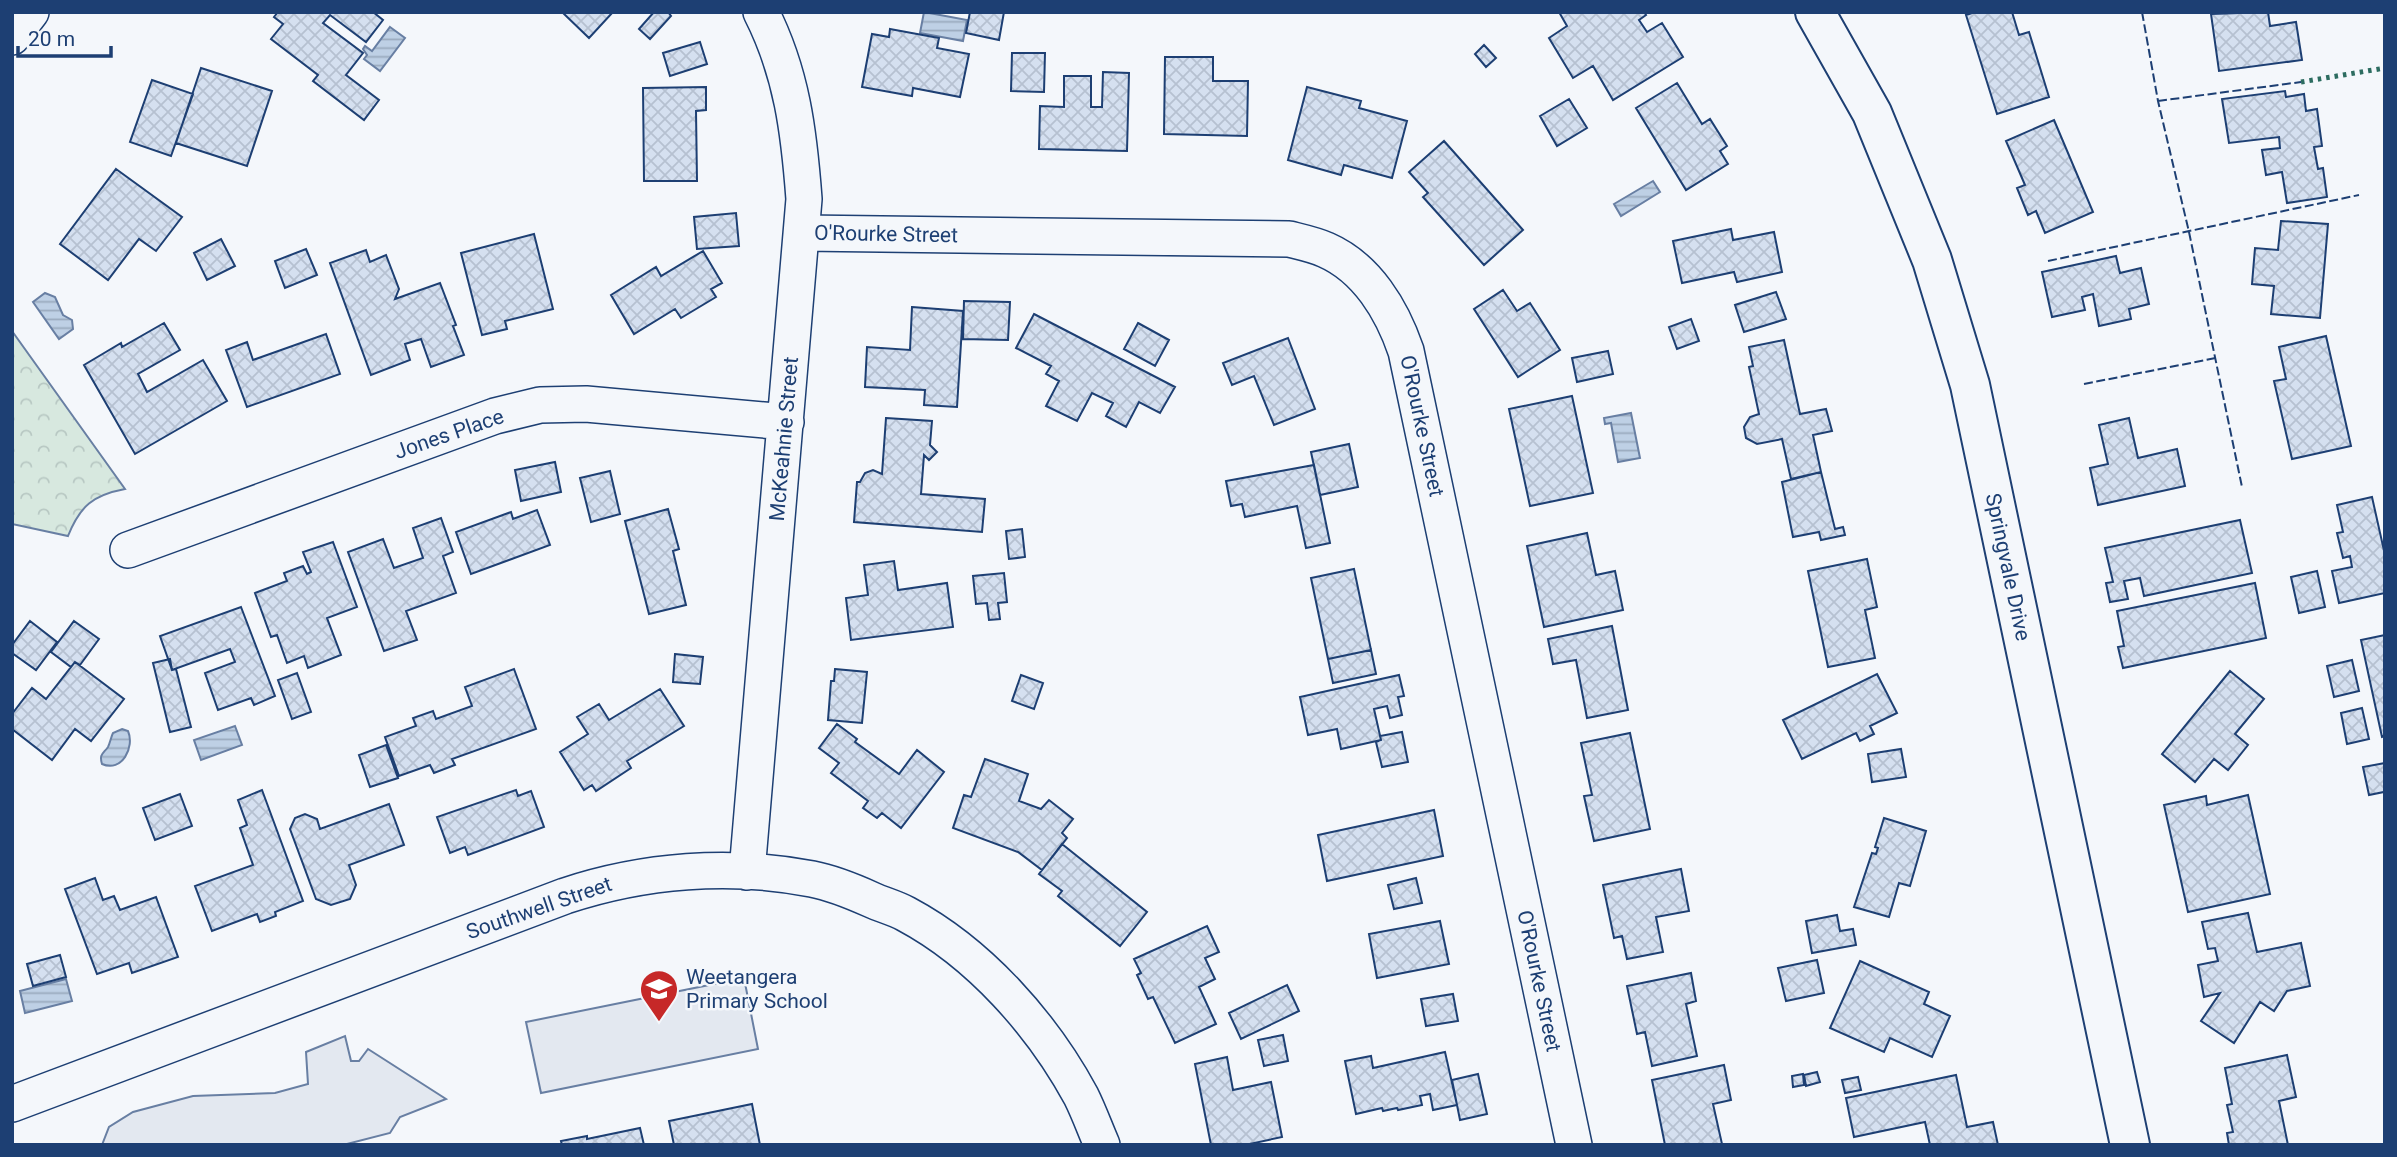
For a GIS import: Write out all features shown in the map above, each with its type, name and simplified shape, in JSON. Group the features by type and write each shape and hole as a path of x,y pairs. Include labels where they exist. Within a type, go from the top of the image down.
{"main road":[{"name":"Springvale Drive","path":"1815,12 1872,113 1932,260 1970,385 2130,1145"}],"street":[{"path":"12,37 31,12"},
{"name":"McKeahnie Street","path":"747,872 804,199 799,130 782,63 761,12"},
{"name":"O'Rourke Street","path":"803,233 1289,239 1327,250 1361,274 1388,308 1406,351 1574,1145"},
{"name":"Jones Place","path":"128,550 495,416 540,405 586,404 786,422"},
{"name":"Southwell Street","path":"12,1104 604,884 636,877 709,871 747,872 812,879 844,888 907,914 965,954 1018,1005 1063,1065 1082,1098 1102,1145"}],"green space":[{"path":"12,331 125,489 104,495 89,504 77,517 68,536 12,524"}],"shaded area":[{"path":"744,978 758,1049 541,1093 526,1022"},
{"path":"345,1036 351,1061 359,1061 368,1049 446,1099 400,1117 390,1133 343,1145 102,1145 109,1127 133,1112 193,1096 275,1093 308,1084 306,1052"}],"water":[{"path":"924,12 967,20 963,41 920,33"},
{"path":"390,27 405,38 380,71 364,59 367,55 363,49 365,46 372,51"},
{"path":"1653,181 1660,192 1621,216 1614,204"},
{"path":"45,293 55,297 63,315 72,320 73,329 59,339 33,302"},
{"path":"1631,413 1640,458 1618,462 1611,423 1605,424 1604,418"},
{"path":"235,726 242,745 201,760 194,740"},
{"path":"122,729 128,731 130,737 125,757 115,765 102,764 101,756 113,733"},
{"path":"66,979 72,1001 25,1013 20,991"}],"building":[{"path":"278,12 373,12 383,20 366,42 330,15 323,23 363,53 346,75 379,100 364,120 313,81 318,75 271,39 283,24 274,17"},
{"path":"562,12 613,12 589,38"},
{"path":"654,12 668,12 671,16 650,39 639,29"},
{"path":"970,12 1004,12 999,40 966,33"},
{"path":"1559,12 1644,12 1646,15 1639,20 1647,32 1662,23 1683,57 1613,100 1593,66 1573,78 1549,38 1567,26"},
{"path":"1975,12 2012,12 2019,35 2029,32 2049,97 1997,114 1966,15"},
{"path":"2268,12 2270,26 2296,22 2302,60 2219,71 2211,14"},
{"path":"890,29 939,38 937,48 969,54 960,97 913,88 912,96 862,87 872,34 889,37"},
{"path":"700,42 707,64 670,76 663,53"},
{"path":"1484,45 1496,58 1486,67 1475,54"},
{"path":"1012,53 1045,53 1044,92 1011,91"},
{"path":"1165,57 1213,57 1213,81 1248,81 1247,136 1164,134"},
{"path":"201,68 272,91 247,166 176,143"},
{"path":"1103,72 1129,73 1127,151 1039,149 1040,106 1064,107 1064,76 1091,76 1091,107 1102,107"},
{"path":"152,80 193,94 171,156 130,142"},
{"path":"1677,83 1702,124 1710,119 1727,146 1720,151 1728,164 1686,190 1636,108"},
{"path":"706,87 706,110 696,111 697,181 644,181 643,88"},
{"path":"1307,87 1361,101 1359,108 1407,121 1392,178 1344,165 1341,175 1288,160"},
{"path":"2285,91 2286,97 2304,94 2306,111 2317,109 2322,146 2314,147 2318,169 2323,168 2327,197 2287,203 2282,172 2266,175 2262,150 2280,148 2279,137 2229,143 2222,99"},
{"path":"1569,99 1587,128 1557,146 1540,116"},
{"path":"2054,120 2093,212 2045,233 2036,211 2028,215 2017,188 2025,185 2006,141"},
{"path":"1444,141 1523,230 1484,265 1423,197 1428,193 1409,172"},
{"path":"116,169 182,217 156,251 139,239 108,280 60,244"},
{"path":"736,213 739,246 697,249 694,217"},
{"path":"2281,221 2328,224 2320,318 2271,314 2274,286 2252,284 2255,248 2278,250"},
{"path":"1731,229 1733,240 1774,232 1782,272 1737,282 1734,272 1682,283 1673,241"},
{"path":"534,234 553,309 505,321 507,329 482,335 461,253"},
{"path":"221,239 235,266 207,280 194,253"},
{"path":"306,249 317,275 285,288 275,261"},
{"path":"366,250 370,262 386,255 399,289 395,299 440,283 464,355 431,367 421,339 405,344 410,360 371,375 330,263"},
{"path":"703,251 722,283 711,289 716,297 681,318 675,309 634,334 611,295 656,267 661,276"},
{"path":"2116,256 2120,273 2141,268 2149,304 2129,309 2131,319 2099,326 2093,294 2082,297 2085,310 2052,317 2042,272"},
{"path":"1503,290 1517,311 1530,303 1560,350 1518,377 1474,309"},
{"path":"1776,292 1786,319 1744,332 1735,305"},
{"path":"964,301 1010,302 1008,340 963,339"},
{"path":"912,307 963,311 957,407 924,405 925,390 865,387 867,347 910,350"},
{"path":"1034,314 1175,387 1160,413 1139,402 1126,427 1106,416 1113,403 1092,393 1077,421 1046,406 1059,381 1046,374 1051,366 1016,348"},
{"path":"1691,319 1699,341 1677,349 1669,327"},
{"path":"164,323 180,350 138,374 147,392 203,360 227,401 135,454 84,365 121,343 122,347"},
{"path":"1138,323 1169,340 1155,366 1124,349"},
{"path":"326,334 340,374 247,407 226,350 247,342 253,360"},
{"path":"2326,336 2351,446 2292,459 2274,381 2286,379 2279,347"},
{"path":"1288,338 1315,409 1274,425 1254,376 1232,385 1223,363"},
{"path":"1784,340 1800,414 1826,409 1832,431 1813,435 1821,472 1791,479 1782,439 1757,444 1746,438 1744,427 1750,417 1759,414 1749,367 1753,366 1749,347"},
{"path":"1608,351 1613,374 1577,382 1572,358"},
{"path":"1572,396 1593,493 1530,506 1509,409"},
{"path":"886,418 932,421 930,445 937,452 929,460 924,455 921,494 985,499 982,532 854,522 857,482 860,482 865,473 873,470 882,474"},
{"path":"2129,418 2138,458 2177,449 2185,486 2098,505 2090,468 2108,464 2099,425"},
{"path":"1349,444 1358,487 1320,495 1311,452"},
{"path":"555,462 561,492 521,501 515,470"},
{"path":"1314,465 1330,543 1306,548 1297,506 1245,517 1242,504 1231,506 1226,481"},
{"path":"610,471 620,514 591,522 580,478"},
{"path":"1821,472 1835,529 1843,527 1845,535 1821,540 1819,532 1793,537 1782,482"},
{"path":"2372,497 2385,555 2385,593 2339,603 2332,571 2352,567 2350,556 2343,558 2337,533 2343,532 2337,505"},
{"path":"668,509 679,549 673,551 686,605 649,614 625,521"},
{"path":"537,510 550,545 471,574 456,532 511,512 513,519"},
{"path":"441,518 453,552 443,556 456,593 406,611 417,640 384,651 348,552 383,539 394,568 423,558 413,528"},
{"path":"2240,520 2252,573 2144,596 2140,578 2124,581 2128,599 2110,602 2106,583 2113,582 2105,548"},
{"path":"1022,529 1025,557 1009,559 1006,531"},
{"path":"1587,533 1596,575 1615,571 1623,610 1544,627 1527,546"},
{"path":"333,542 357,607 327,618 341,655 308,668 304,656 287,663 277,635 271,637 255,593 287,581 284,573 303,566 307,574 311,572 303,552"},
{"path":"1867,559 1877,607 1865,610 1875,658 1828,667 1808,571"},
{"path":"894,561 898,590 947,583 953,627 851,640 846,598 868,595 864,565"},
{"path":"1354,569 1371,650 1328,659 1311,578"},
{"path":"2317,571 2325,607 2299,613 2291,577"},
{"path":"1004,573 1007,602 998,603 1000,619 989,620 987,603 976,604 973,576"},
{"path":"2255,583 2266,638 2123,668 2118,647 2124,646 2117,611"},
{"path":"241,607 275,696 254,705 251,698 218,710 205,673 235,662 230,649 172,670 160,636"},
{"path":"30,621 57,642 36,670 12,653 12,645"},
{"path":"74,621 99,639 80,665 75,662 71,667 51,652"},
{"path":"1612,626 1628,710 1587,718 1576,660 1553,664 1548,639"},
{"path":"2385,635 2385,736 2382,737 2361,640"},
{"path":"1371,650 1376,674 1333,683 1328,659"},
{"path":"675,654 703,657 700,684 673,682"},
{"path":"170,659 172,670 176,669 191,727 170,732 153,663"},
{"path":"2352,660 2359,691 2334,697 2327,666"},
{"path":"75,662 124,699 91,741 75,729 52,760 12,729 12,714 32,688 46,699"},
{"path":"514,669 536,729 452,759 455,765 434,773 430,765 399,776 385,737 416,726 413,718 433,711 436,719 472,706 465,687"},
{"path":"835,669 867,672 862,723 828,720 831,681 834,681"},
{"path":"2230,671 2264,699 2235,734 2248,745 2228,770 2214,759 2195,782 2162,754"},
{"path":"297,673 311,712 292,719 278,680"},
{"path":"1877,674 1897,713 1870,726 1874,734 1860,741 1856,733 1802,759 1783,720"},
{"path":"1021,675 1043,683 1034,709 1012,701"},
{"path":"1399,675 1404,696 1398,697 1402,715 1390,718 1387,706 1374,709 1381,740 1341,749 1337,729 1308,735 1300,697"},
{"path":"660,689 684,726 627,761 631,768 596,791 592,785 584,790 560,752 588,734 577,717 599,704 609,720"},
{"path":"2362,708 2369,739 2347,744 2341,713"},
{"path":"837,724 857,739 855,742 899,774 917,750 944,772 901,828 882,813 877,818 863,808 868,801 831,773 839,763 819,748"},
{"path":"1402,732 1408,762 1382,767 1376,742 1381,740 1380,736"},
{"path":"1630,733 1650,829 1594,841 1584,796 1592,795 1581,743"},
{"path":"386,745 398,778 370,787 359,755"},
{"path":"1901,749 1906,777 1872,782 1868,754"},
{"path":"985,759 1028,774 1019,801 1041,809 1049,800 1073,819 1062,833 1067,838 1042,870 1018,852 953,828 964,795 971,797"},
{"path":"2385,763 2385,794 2369,795 2363,767"},
{"path":"262,790 303,901 275,912 276,916 260,922 257,914 212,931 195,886 253,865 240,828 247,825 238,800"},
{"path":"516,790 518,796 531,791 544,827 468,855 465,847 450,853 437,817"},
{"path":"180,794 192,826 155,840 143,808"},
{"path":"2248,795 2270,894 2188,912 2164,805 2206,796 2207,805"},
{"path":"389,804 404,845 349,865 356,885 350,899 331,905 316,899 290,829 295,818 305,814 317,819 320,829"},
{"path":"1434,810 1443,856 1327,881 1318,835"},
{"path":"1884,818 1926,831 1910,886 1899,883 1889,917 1854,907 1872,853 1876,854 1878,848 1875,847"},
{"path":"1062,844 1147,912 1120,946 1058,896 1062,891 1039,874"},
{"path":"1681,869 1689,911 1656,917 1663,952 1627,959 1622,936 1614,938 1603,885"},
{"path":"95,878 103,900 114,896 120,910 156,897 178,957 132,973 129,963 97,974 65,889"},
{"path":"1416,878 1422,903 1394,909 1388,885"},
{"path":"2248,913 2257,952 2301,943 2310,986 2287,991 2274,1011 2260,1002 2234,1043 2201,1021 2220,993 2204,997 2198,965 2218,961 2215,948 2208,949 2202,922"},
{"path":"1837,915 1840,931 1853,929 1856,945 1812,953 1806,921"},
{"path":"1440,921 1449,964 1377,978 1369,934"},
{"path":"1207,926 1219,952 1205,958 1215,979 1199,987 1216,1024 1175,1043 1153,997 1148,999 1137,975 1141,973 1134,959"},
{"path":"60,955 66,977 33,986 27,964"},
{"path":"1817,960 1824,993 1786,1001 1778,968"},
{"path":"1860,961 1929,992 1924,1004 1950,1016 1932,1057 1890,1038 1884,1052 1830,1028"},
{"path":"1691,973 1696,1001 1686,1004 1697,1056 1652,1066 1645,1032 1637,1034 1627,986"},
{"path":"1287,985 1299,1011 1241,1039 1229,1013"},
{"path":"1453,994 1458,1021 1426,1026 1421,999"},
{"path":"1283,1035 1288,1061 1264,1066 1258,1040"},
{"path":"1445,1052 1457,1105 1433,1110 1430,1094 1420,1096 1422,1105 1398,1110 1383,1111 1382,1108 1356,1114 1345,1061 1371,1056 1373,1068"},
{"path":"2287,1055 2296,1097 2279,1101 2288,1145 2229,1145 2227,1133 2233,1132 2227,1105 2232,1104 2225,1068"},
{"path":"1227,1057 1233,1090 1271,1082 1282,1137 1245,1145 1211,1145 1195,1064"},
{"path":"1724,1065 1731,1100 1713,1104 1722,1144 1665,1145 1652,1080"},
{"path":"1817,1072 1820,1082 1806,1086 1804,1075"},
{"path":"1478,1074 1487,1114 1460,1120 1452,1080"},
{"path":"1803,1074 1804,1085 1793,1087 1792,1076"},
{"path":"1956,1075 1967,1127 1993,1122 1998,1145 1930,1145 1925,1122 1854,1137 1846,1098"},
{"path":"1858,1077 1861,1090 1845,1093 1842,1080"},
{"path":"752,1104 760,1145 674,1145 669,1121"},
{"path":"640,1128 644,1145 562,1145 561,1141 587,1136 587,1139"}],"hedge":[{"path":"2301,82 2385,68"}],"fence":[{"path":"2142,12 2158,101 2189,232 2242,487"},
{"path":"2158,101 2301,82"},
{"path":"2048,261 2359,195"},
{"path":"2084,384 2216,358"}],"place":[{"name":"Weetangera Primary School","path":"659,1023"}]}
